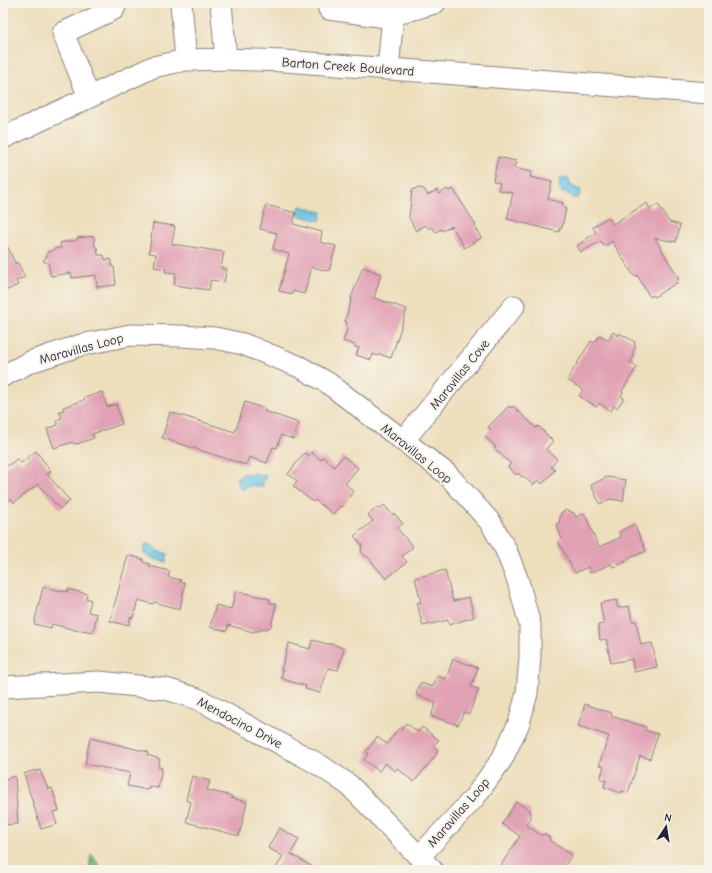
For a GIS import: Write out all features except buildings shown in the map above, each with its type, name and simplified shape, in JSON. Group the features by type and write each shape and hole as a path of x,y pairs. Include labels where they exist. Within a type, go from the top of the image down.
{"street":[{"path":"89,97 63,33 114,9 116,3"},
{"path":"181,3 186,60"},
{"path":"221,3 226,59"},
{"path":"388,69 393,15 435,3"},
{"path":"329,9 393,18"},
{"name":"Barton Creek Boulevard","path":"3,138 153,67 186,60 226,59 284,61 709,93"},
{"name":"Maravillas Cove","path":"403,441 514,306"},
{"name":"Maravillas Loop","path":"3,376 37,359 81,345 130,335 215,338 243,344 300,367 328,383 447,474 491,523 508,556 518,582 530,625 530,657 527,693 519,723 502,759 426,864"},
{"name":"Mendocino Drive","path":"3,687 99,682 166,689 198,699 318,764 349,785 426,864"}],"green space":[{"path":"91,854 103,870 89,870"}],"water":[{"path":"565,177 568,179 571,186 581,190 578,198 573,198 569,194 562,193 559,188 560,178"},
{"path":"300,206 322,212 320,221 297,215"},
{"path":"246,473 250,475 253,473 266,476 262,487 251,485 241,490 236,478"},
{"path":"146,544 152,545 157,551 168,554 166,562 144,554"}]}
